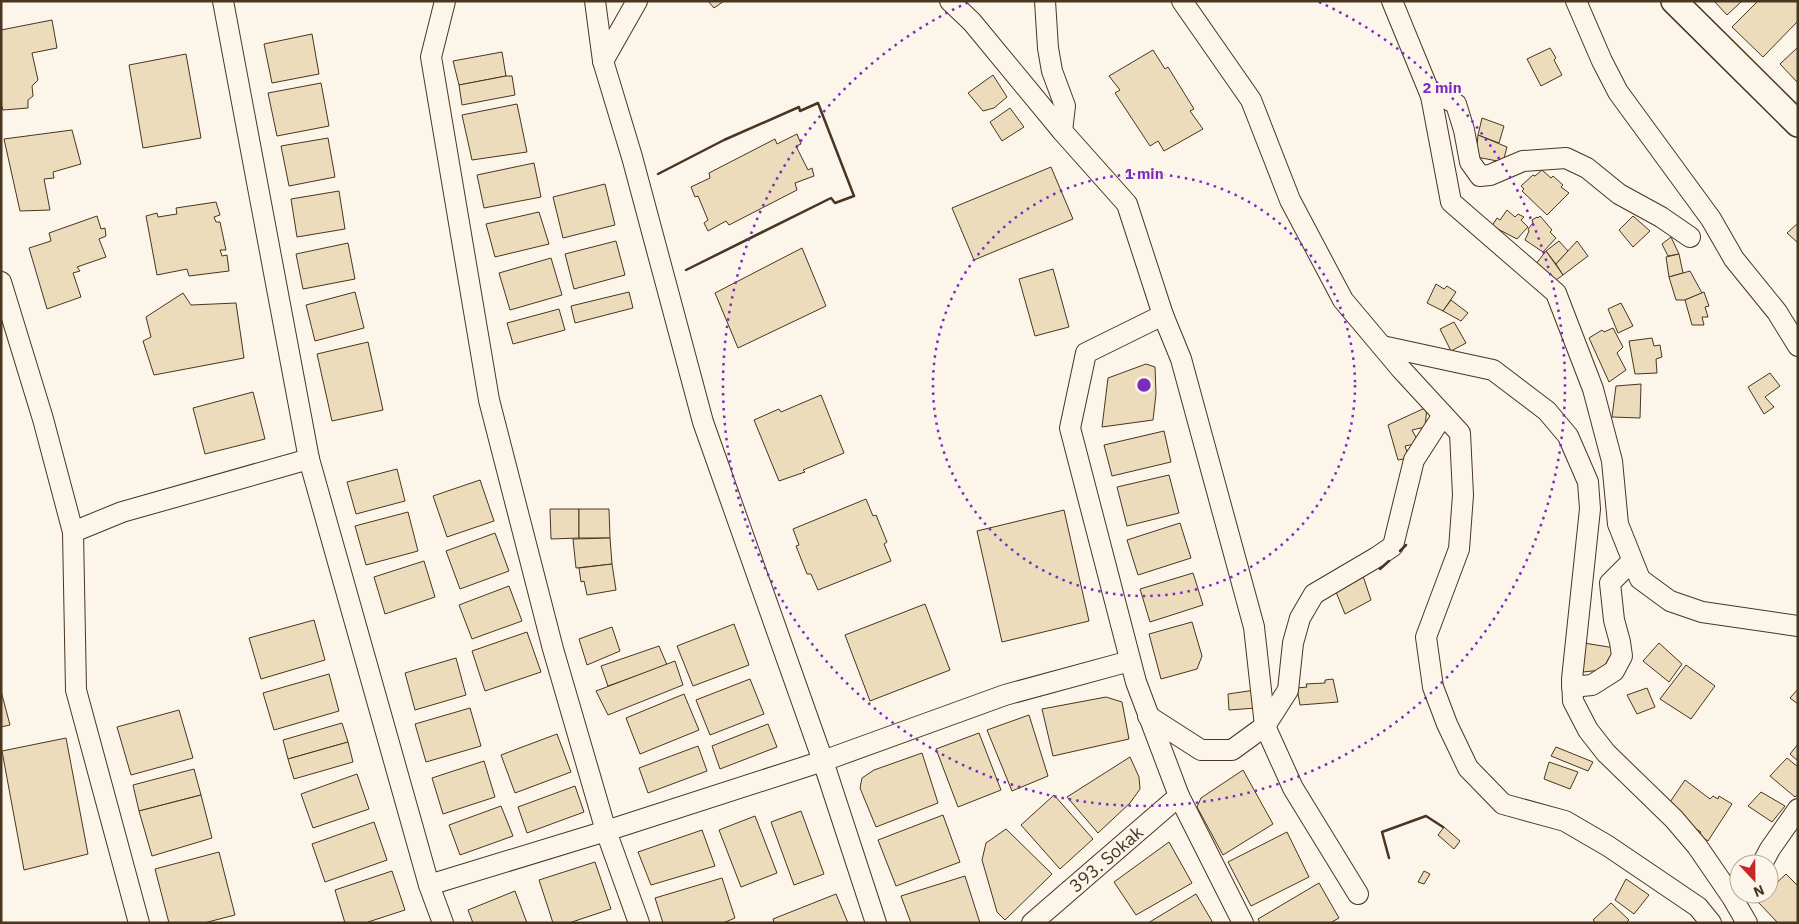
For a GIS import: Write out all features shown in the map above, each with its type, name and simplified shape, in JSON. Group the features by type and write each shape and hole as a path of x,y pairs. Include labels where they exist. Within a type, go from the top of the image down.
{"main road":[{"path":"1674,1 1798,124"}],"street":[{"path":"223,1 309,459 429,885 443,923"},
{"path":"445,1 431,56 489,400 553,649 606,831 639,923"},
{"path":"595,1 603,61 632,157 703,422 824,761 876,923"},
{"path":"603,61 637,1"},
{"path":"950,1 972,22 1062,131 1127,204 1163,315 1181,359 1254,627 1265,726 1294,788 1358,894"},
{"path":"1045,1 1048,48 1065,106 1062,131"},
{"path":"1182,1 1251,100 1290,200 1343,300 1460,433 1463,495 1459,549 1426,637 1433,687 1447,724 1468,768 1503,804 1565,821 1608,846 1698,907 1711,923"},
{"path":"1392,1 1431,96 1451,202 1556,293 1593,389 1612,461 1618,524 1640,579 1670,601 1702,612 1798,626"},
{"path":"1576,1 1602,61 1618,92 1712,219 1734,260 1777,312 1798,346"},
{"path":"1431,96 1443,97 1456,104 1464,130 1470,162 1480,176 1490,175 1522,161 1566,158 1587,168 1619,194 1661,217 1690,238"},
{"path":"1,282 43,419 73,532 76,690 139,923"},
{"path":"1777,312 1798,321"},
{"path":"1163,315 1086,353 1070,428 1136,682 1179,796 1243,923"},
{"path":"1382,346 1493,370 1547,411 1568,436 1588,482 1590,509 1572,679 1574,701 1588,730 1606,753 1674,819 1729,886"},
{"path":"1148,716 1201,750 1232,750 1265,726 1288,690 1292,643 1300,618 1314,594 1393,546 1414,460 1443,415"},
{"path":"73,532 122,512 309,459"},
{"path":"1572,687 1592,685 1614,671 1622,656 1614,620 1610,583 1632,561"},
{"path":"429,885 824,761 1006,695 1130,661"},
{"name":"393. Sokak","path":"1032,923 1179,796"},
{"path":"1767,854 1798,809"},
{"path":"1740,904 1747,923"}],"building":[{"path":"708,1 724,1 714,8"},
{"path":"1714,1 1742,1 1727,15"},
{"path":"1758,1 1798,1 1798,21 1763,57 1732,27"},
{"path":"52,20 57,48 32,53 38,80 32,86 33,96 28,100 28,108 3,110 1,104 1,30"},
{"path":"312,34 319,74 272,83 264,44"},
{"path":"1798,47 1798,83 1780,64"},
{"path":"1550,48 1562,75 1541,86 1527,59"},
{"path":"1153,50 1165,69 1168,67 1194,109 1190,111 1203,129 1164,151 1158,141 1150,146 1115,93 1120,90 1109,76"},
{"path":"502,52 506,76 459,85 453,61"},
{"path":"186,54 201,138 143,148 129,65"},
{"path":"993,75 1007,97 994,108 983,111 968,93"},
{"path":"512,76 515,95 462,105 459,85"},
{"path":"321,83 329,126 277,136 268,93"},
{"path":"517,104 527,152 472,160 462,115"},
{"path":"1010,108 1024,127 1002,141 990,122"},
{"path":"1482,118 1504,126 1499,143 1478,135"},
{"path":"72,130 81,164 53,172 54,178 44,179 50,210 20,211 4,139"},
{"path":"797,134 801,144 796,146 808,170 812,168 814,176 795,183 797,190 729,225 726,221 708,231 704,223 708,220 698,196 695,197 691,187 710,178 709,173 775,139 777,144"},
{"path":"1478,135 1507,147 1503,162 1476,157"},
{"path":"328,138 335,177 289,186 281,146"},
{"path":"534,163 541,197 484,208 477,175"},
{"path":"1051,167 1073,219 974,260 952,208"},
{"path":"1542,170 1551,178 1553,176 1563,185 1561,187 1569,193 1547,215 1522,191 1524,189 1521,186"},
{"path":"605,184 615,225 563,238 553,197"},
{"path":"339,191 345,229 297,237 291,199"},
{"path":"216,202 220,215 214,217 216,222 220,222 226,250 220,250 222,256 227,255 229,271 189,276 187,269 157,275 146,216 157,213 158,217 177,214 176,208"},
{"path":"1507,210 1515,217 1518,214 1524,217 1521,220 1528,227 1517,239 1492,226 1497,218 1500,220"},
{"path":"539,212 549,244 495,257 486,224"},
{"path":"97,216 101,229 105,228 106,236 99,239 106,257 77,267 80,271 73,273 81,297 47,309 29,248 51,241 49,233"},
{"path":"1540,216 1556,238 1543,252 1525,240 1528,229 1533,223 1532,220"},
{"path":"1633,216 1650,231 1633,247 1619,230"},
{"path":"1798,223 1798,243 1787,233"},
{"path":"1671,237 1679,254 1668,256 1662,244"},
{"path":"616,241 625,275 574,289 565,254"},
{"path":"1559,241 1568,251 1556,264 1546,251"},
{"path":"1577,241 1588,256 1563,275 1556,264"},
{"path":"348,243 355,279 303,289 296,254"},
{"path":"802,248 826,306 738,348 715,293"},
{"path":"1546,251 1563,275 1552,283 1535,265"},
{"path":"1679,254 1683,273 1669,277 1666,257"},
{"path":"551,258 562,295 510,310 499,273"},
{"path":"1053,269 1069,327 1035,336 1019,279"},
{"path":"1690,271 1702,293 1685,300 1676,300 1669,277"},
{"path":"1436,284 1444,289 1447,286 1456,292 1443,311 1427,303"},
{"path":"355,292 364,328 315,341 306,305"},
{"path":"629,292 633,308 575,323 571,306"},
{"path":"1704,292 1709,306 1705,307 1708,317 1702,317 1704,325 1692,325 1685,300"},
{"path":"183,293 191,305 236,303 244,358 154,375 143,341 151,337 146,317"},
{"path":"1451,300 1468,313 1461,321 1443,311"},
{"path":"1621,303 1633,326 1618,333 1608,309"},
{"path":"559,309 565,330 513,344 507,323"},
{"path":"1454,322 1466,343 1451,351 1440,329"},
{"path":"1613,328 1623,347 1617,353 1626,370 1609,382 1589,338 1602,330 1604,332"},
{"path":"1652,338 1654,346 1660,345 1662,357 1656,359 1657,373 1635,374 1629,341"},
{"path":"368,342 383,410 332,421 317,354"},
{"path":"1146,364 1155,367 1156,394 1153,420 1102,427 1108,378"},
{"path":"1770,373 1780,386 1765,397 1774,407 1764,414 1748,387"},
{"path":"1641,384 1640,418 1612,417 1616,386"},
{"path":"253,392 265,439 205,454 193,408"},
{"path":"821,395 844,453 803,470 805,472 779,481 754,420 779,409 781,412"},
{"path":"1427,407 1425,427 1412,430 1419,443 1405,446 1409,458 1398,460 1388,425"},
{"path":"1164,431 1171,462 1112,476 1104,445"},
{"path":"397,469 405,501 356,514 347,482"},
{"path":"1169,475 1179,513 1127,526 1117,487"},
{"path":"480,480 494,521 447,537 433,496"},
{"path":"866,499 873,516 876,515 887,542 884,544 891,561 818,590 811,574 807,574 796,546 799,545 793,529"},
{"path":"550,509 579,509 579,538 551,539"},
{"path":"579,509 609,509 610,538 579,538"},
{"path":"1064,510 1089,621 1002,642 977,531"},
{"path":"408,512 418,551 366,565 355,526"},
{"path":"1180,523 1191,558 1138,575 1127,540"},
{"path":"495,533 509,571 460,589 446,551"},
{"path":"610,538 612,564 576,568 573,539"},
{"path":"424,561 435,597 385,614 374,577"},
{"path":"612,564 616,590 587,595 584,581 581,582 579,568"},
{"path":"1193,573 1203,605 1150,622 1140,589"},
{"path":"1363,576 1371,600 1345,614 1336,592"},
{"path":"509,586 522,621 472,639 459,605"},
{"path":"925,604 950,670 870,701 845,635"},
{"path":"314,620 325,660 261,679 249,638"},
{"path":"1192,622 1202,656 1197,669 1161,679 1149,634"},
{"path":"734,624 749,665 693,686 677,646"},
{"path":"612,627 620,651 587,665 579,639"},
{"path":"527,632 541,672 485,691 472,651"},
{"path":"1584,643 1615,648 1602,670 1583,672"},
{"path":"1659,643 1682,664 1669,682 1643,661"},
{"path":"659,646 667,665 608,686 601,666"},
{"path":"456,658 466,695 415,710 405,673"},
{"path":"675,661 683,685 608,715 596,691"},
{"path":"1686,665 1715,686 1691,719 1660,699"},
{"path":"329,674 339,711 274,730 263,693"},
{"path":"750,679 764,714 710,735 696,700"},
{"path":"1333,679 1338,702 1300,705 1297,688 1307,687 1306,684 1325,683 1325,680"},
{"path":"1647,688 1655,707 1637,714 1627,695"},
{"path":"1798,689 1798,704 1790,698"},
{"path":"1255,690 1256,708 1229,710 1228,694"},
{"path":"1,691 10,725 1,727"},
{"path":"684,694 699,730 640,754 626,718"},
{"path":"1106,697 1122,702 1129,739 1053,756 1042,709"},
{"path":"470,708 481,746 426,762 415,724"},
{"path":"179,710 193,758 131,775 117,727"},
{"path":"1029,715 1048,776 1012,791 987,730"},
{"path":"342,723 348,742 288,759 283,740"},
{"path":"768,724 777,747 720,769 712,746"},
{"path":"979,733 1001,790 958,807 936,749"},
{"path":"557,734 571,772 515,793 501,755"},
{"path":"66,738 88,854 24,870 2,751"},
{"path":"348,742 353,762 294,779 288,759"},
{"path":"1798,744 1798,761 1790,754"},
{"path":"698,746 707,771 648,793 639,768"},
{"path":"1556,747 1593,762 1588,771 1551,756"},
{"path":"922,753 938,803 876,827 860,788 862,778 874,770"},
{"path":"1130,757 1139,777 1140,789 1130,803 1098,833 1067,797"},
{"path":"1787,758 1798,767 1798,794 1795,797 1770,776"},
{"path":"484,761 495,797 443,814 432,778"},
{"path":"1549,762 1578,772 1570,789 1544,779"},
{"path":"194,769 201,795 139,811 133,785"},
{"path":"1243,770 1273,824 1223,855 1197,807 1201,798"},
{"path":"357,774 369,809 313,828 301,794"},
{"path":"1685,780 1710,799 1713,796 1718,799 1719,796 1732,804 1708,841 1699,835 1701,832 1691,826 1692,824 1668,805"},
{"path":"575,786 584,812 527,833 518,807"},
{"path":"1761,792 1785,806 1772,822 1748,806"},
{"path":"201,795 212,838 152,856 139,811"},
{"path":"1054,795 1093,839 1060,869 1021,825"},
{"path":"501,806 513,836 460,855 449,825"},
{"path":"801,811 824,874 794,885 771,822"},
{"path":"943,815 960,862 896,886 878,840"},
{"path":"755,816 777,873 741,887 719,830"},
{"path":"374,822 387,860 325,882 312,844"},
{"path":"1444,827 1460,841 1454,849 1438,835"},
{"path":"1006,829 1052,874 1005,920 997,912 982,860 986,843"},
{"path":"702,830 715,866 651,885 638,852"},
{"path":"1287,832 1309,877 1251,906 1228,862"},
{"path":"1169,842 1192,883 1136,915 1114,882"},
{"path":"219,852 235,915 204,923 169,923 155,869"},
{"path":"595,862 611,909 569,923 553,923 539,880"},
{"path":"392,871 405,910 365,923 345,923 335,890"},
{"path":"1424,871 1430,874 1424,884 1418,882"},
{"path":"1786,874 1798,886 1798,923 1778,923 1760,904 1779,904 1779,881"},
{"path":"965,876 980,923 911,923 901,896"},
{"path":"722,878 735,918 723,923 663,923 655,898"},
{"path":"1626,879 1649,895 1634,914 1615,900"},
{"path":"1319,883 1339,918 1330,923 1260,923 1258,919"},
{"path":"515,891 527,923 473,923 468,910"},
{"path":"836,894 848,923 774,923 773,919"},
{"path":"1196,894 1213,923 1148,923"},
{"path":"1611,903 1629,920 1626,923 1596,923 1593,920"}],"wall":[{"path":"658,174 724,140 799,107 800,111 818,103 854,196 835,203 831,198 686,270"},
{"path":"1400,551 1406,545"},
{"path":"1380,569 1389,561"},
{"path":"1389,858 1382,832 1426,816 1443,827"}]}
